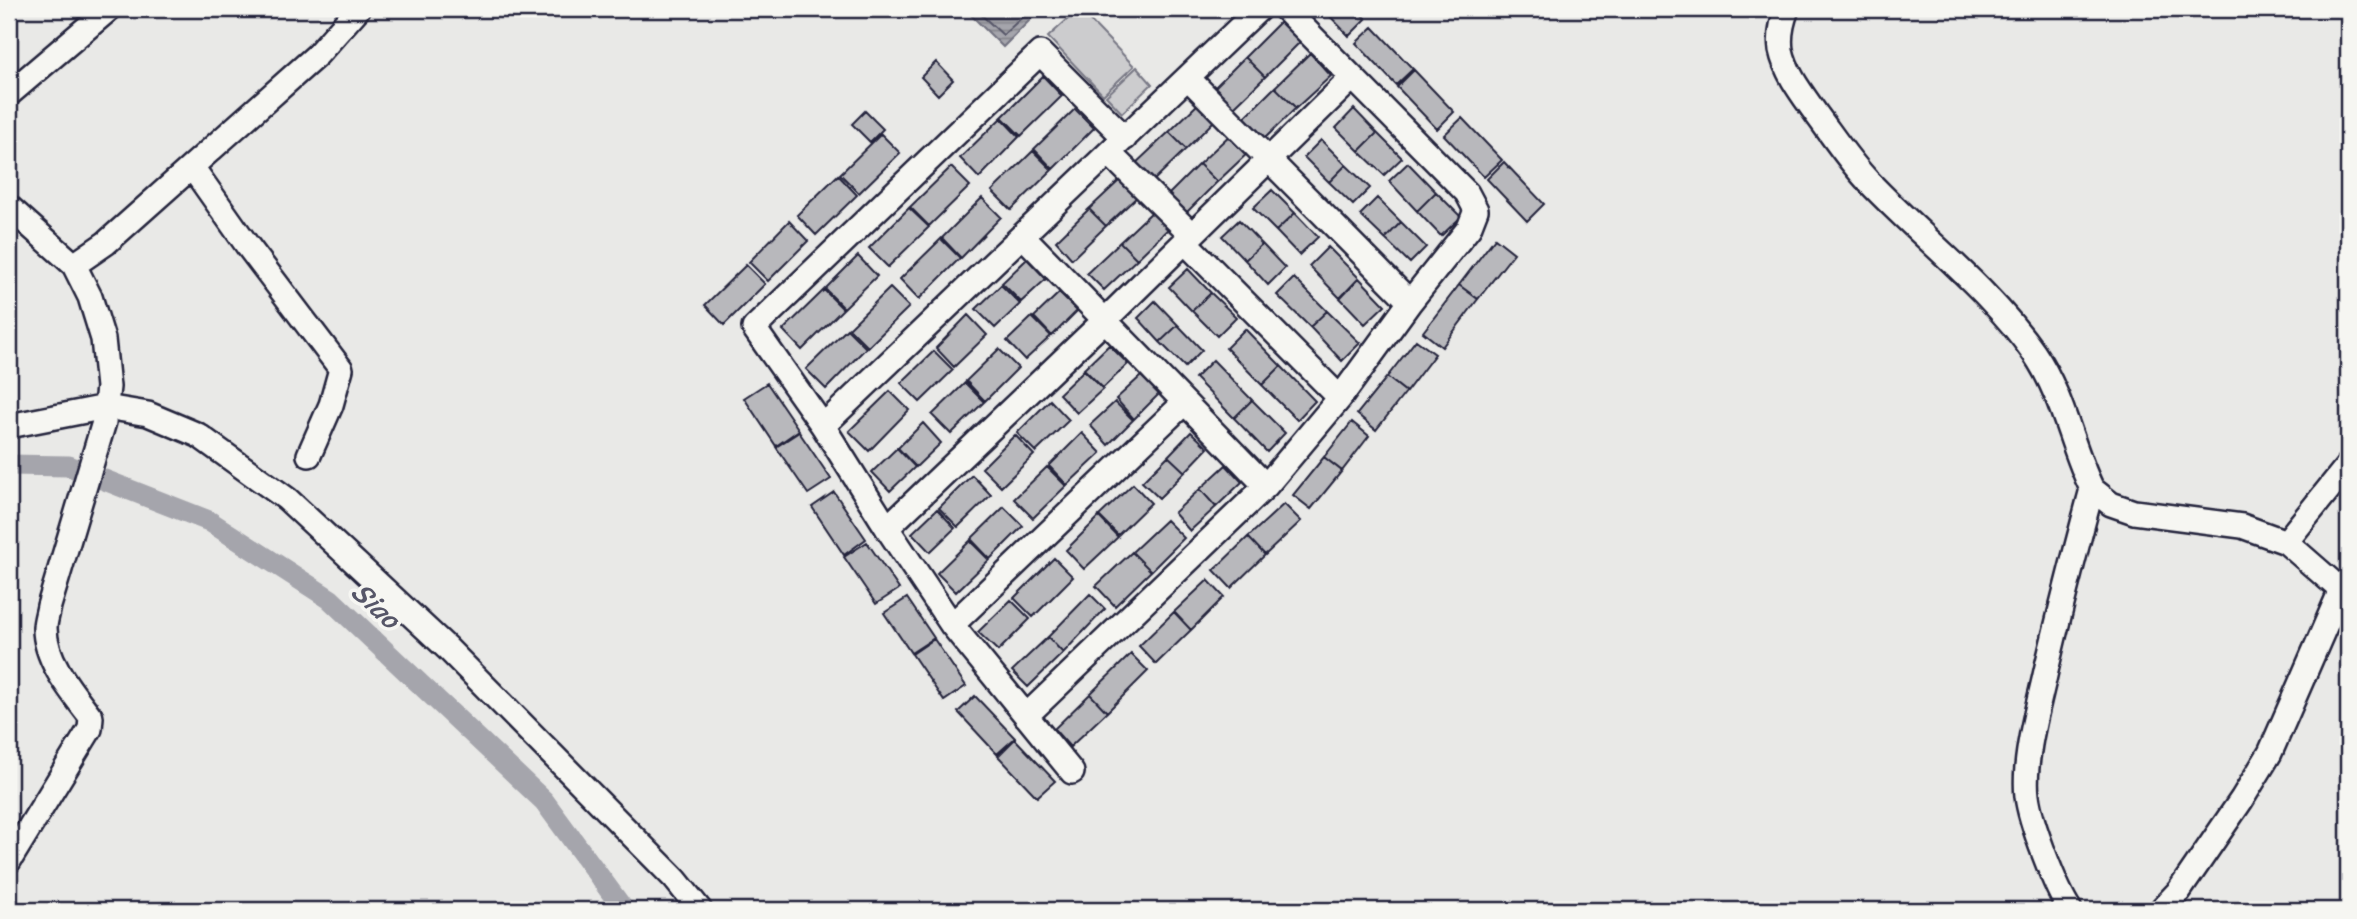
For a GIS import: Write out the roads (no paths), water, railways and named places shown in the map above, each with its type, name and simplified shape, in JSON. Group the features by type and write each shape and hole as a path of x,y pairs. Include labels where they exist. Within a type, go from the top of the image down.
{"street":[{"path":"9,94 109,9"},
{"path":"74,265 106,243 317,55 358,9"},
{"path":"823,426 1259,9"},
{"path":"1026,716 1266,486 1340,398 1410,302 1469,228 1476,210 1466,193 1285,9"},
{"path":"1787,9 1780,34 1782,52 1793,80 1863,175 1998,310 2034,353 2054,387 2072,434 2080,466 2092,489 2112,504 2134,512 2242,526 2287,542 2345,591 2270,753 2179,891 2161,910"},
{"path":"1072,772 952,625 823,426 754,328 1040,53 1188,238 1340,398"},
{"path":"1188,78 1410,302"},
{"path":"887,528 1105,320 1352,78"},
{"path":"192,167 341,369 331,405 309,455"},
{"path":"9,207 74,265 90,297 103,339 108,387 105,415 49,606 45,630 52,656 63,679 91,717 90,729 9,861"},
{"path":"1023,236 1266,486"},
{"path":"952,625 1184,403"},
{"path":"9,426 105,415 148,414 198,435 287,499 447,648 675,879 700,910"},
{"path":"2287,542 2348,465"},
{"path":"2070,910 2030,813 2026,778 2037,708 2092,489"}],"water":[{"path":"965,9 1041,9 1003,47"}],"waterway":[{"name":"Siao","path":"9,465 69,466 209,521 330,599 544,801 624,910"}]}
